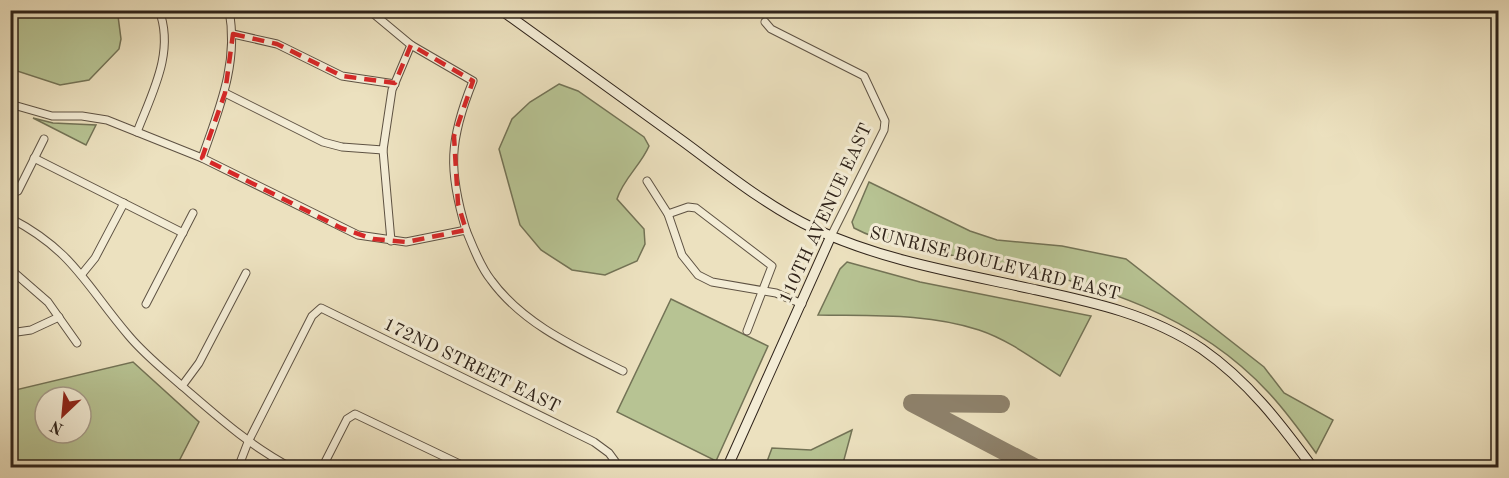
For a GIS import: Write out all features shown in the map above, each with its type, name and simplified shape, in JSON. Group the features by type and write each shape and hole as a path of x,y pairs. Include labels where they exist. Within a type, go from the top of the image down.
{"main road":[{"name":"SUNRISE BOULEVARD EAST","path":"501,10 760,198 831,236 870,251 916,263 1112,306 1162,326 1204,350 1233,372 1265,404 1313,468"},
{"name":"110TH AVENUE EAST","path":"727,468 831,236"}],"street":[{"path":"137,132 161,68 165,42 164,23 159,10"},
{"path":"202,158 225,93 233,34 229,10"},
{"path":"369,10 411,45 473,81 454,136 458,204 466,231 489,278 504,296 537,325 623,371"},
{"name":"110TH AVENUE EAST","path":"765,22 771,29 864,76 885,121 884,130 831,236"},
{"path":"233,34 276,44 342,76 395,84"},
{"path":"391,241 383,150 395,84 411,45"},
{"path":"225,93 323,142 342,147 383,150"},
{"path":"10,104 52,116 96,118 137,132 202,158 341,228 373,239 425,240 466,231"},
{"path":"18,191 44,139"},
{"path":"34,158 183,233"},
{"path":"647,181 668,214 682,255 699,275 712,282 764,290 801,304"},
{"path":"82,274 95,258 124,203"},
{"path":"668,214 688,207 696,208 772,266 747,331"},
{"path":"146,304 193,213"},
{"path":"10,218 48,241 82,274 129,336 182,386 248,442 292,468"},
{"path":"10,269 42,296 77,342"},
{"path":"182,386 199,363 246,273"},
{"name":"172ND STREET EAST","path":"248,442 312,316 319,308 328,310 594,442 609,453 620,468"},
{"path":"10,333 42,326 59,317"},
{"path":"322,468 342,426 353,414 362,415 468,468"},
{"path":"238,468 248,442"}],"highlighted area":[{"path":"233,34 277,44 342,76 395,83 411,45 473,81 454,136 458,204 466,230 406,242 373,239 341,228 202,158 225,93"}],"green space":[{"path":"10,11 112,11 118,16 121,39 119,49 89,80 60,85 11,69"},
{"path":"559,84 578,91 644,137 649,146 623,185 617,199 644,229 645,244 637,261 605,275 572,270 541,250 520,225 499,149 512,119 530,102"},
{"path":"33,118 53,123 96,125 86,145"},
{"path":"869,182 970,231 997,240 1062,246 1126,259 1264,367 1284,393 1333,420 1316,453 1275,399 1240,365 1210,342 1143,306 1071,281 996,263 904,246 854,228 852,222"},
{"path":"847,262 920,282 1091,316 1060,376 1001,339 960,325 900,316 818,315 840,269"},
{"path":"671,299 768,346 716,461 617,412"},
{"path":"133,362 199,422 176,467 11,467 11,391 33,386 33,445 93,445 93,385 36,385"},
{"path":"852,430 842,467 765,467 772,448 811,450"}],"taxiway":[{"path":"1001,404 912,403 1036,468"}]}
